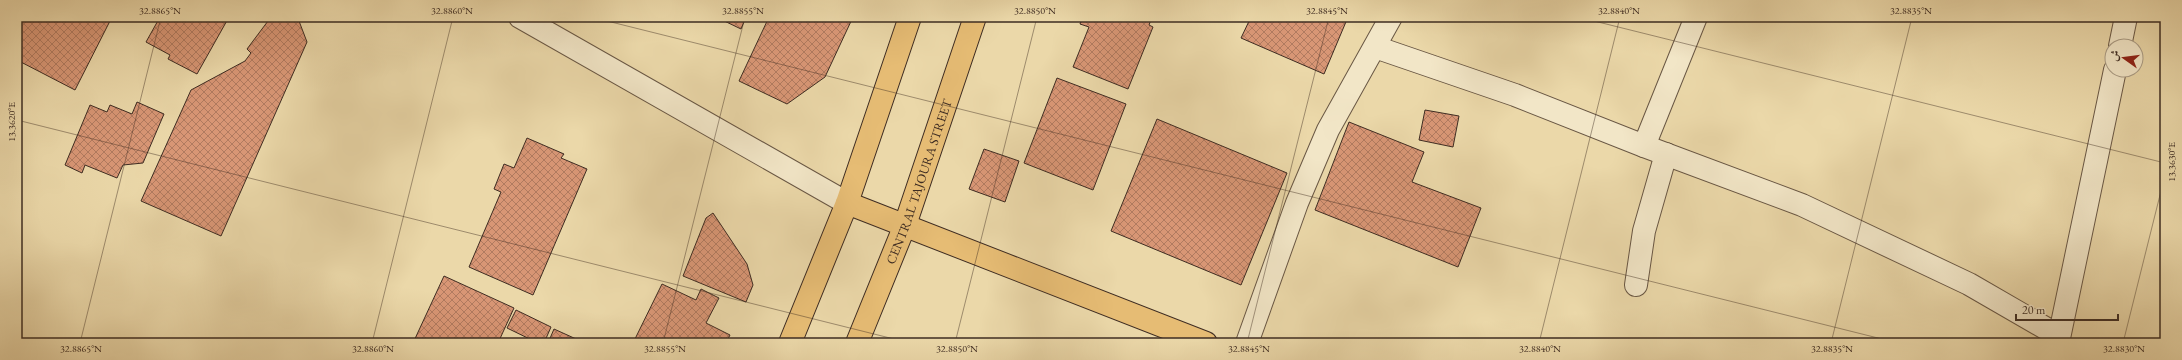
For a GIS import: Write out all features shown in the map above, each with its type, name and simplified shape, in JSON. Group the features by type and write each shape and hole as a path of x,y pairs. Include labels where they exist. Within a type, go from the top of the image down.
{"main road":[{"path":"790,343 847,203 910,17"},
{"name":"CENTRAL TAJOURA STREET","path":"857,343 905,225 975,17"},
{"path":"847,203 1206,343"}],"street":[{"path":"520,17 847,203"},
{"path":"1247,343 1284,238 1328,130 1391,17"},
{"path":"1644,146 1696,17"},
{"path":"2122,38 2126,17"},
{"path":"1375,47 1515,95 1644,146 1809,208 1969,284 2059,339 2113,78"},
{"path":"1636,285 1644,231 1666,154"}],"building":[{"path":"17,17 112,17 75,90 17,60 19,45"},
{"path":"160,17 229,17 197,74 168,59 170,55 146,42"},
{"path":"271,17 293,17 299,21 307,42 221,236 141,201 191,90 245,61 251,53 247,49"},
{"path":"716,17 746,17 741,29"},
{"path":"769,17 853,17 825,77 787,104 739,81"},
{"path":"1082,17 1152,17 1149,25 1153,27 1128,89 1073,67 1089,27 1080,24"},
{"path":"1251,17 1348,17 1324,74 1241,38"},
{"path":"1057,78 1126,104 1093,190 1024,163"},
{"path":"137,102 164,114 143,163 123,165 117,178 85,165 82,173 65,165 90,105 107,112 110,105 132,114"},
{"path":"1425,110 1459,116 1453,147 1419,140"},
{"path":"1157,119 1287,173 1241,285 1111,231"},
{"path":"1349,122 1424,152 1412,182 1481,208 1458,267 1315,210"},
{"path":"527,138 564,154 561,158 587,169 533,295 469,267 501,192 494,189 504,164 514,168"},
{"path":"984,149 1019,161 1005,202 969,189"},
{"path":"713,213 747,264 753,285 746,302 683,276 706,218"},
{"path":"444,276 514,308 498,343 413,343"},
{"path":"662,284 696,300 701,289 719,298 706,323 730,335 726,343 633,343"},
{"path":"516,310 551,327 544,343 538,343 507,328"},
{"path":"554,329 585,343 548,343"}]}
